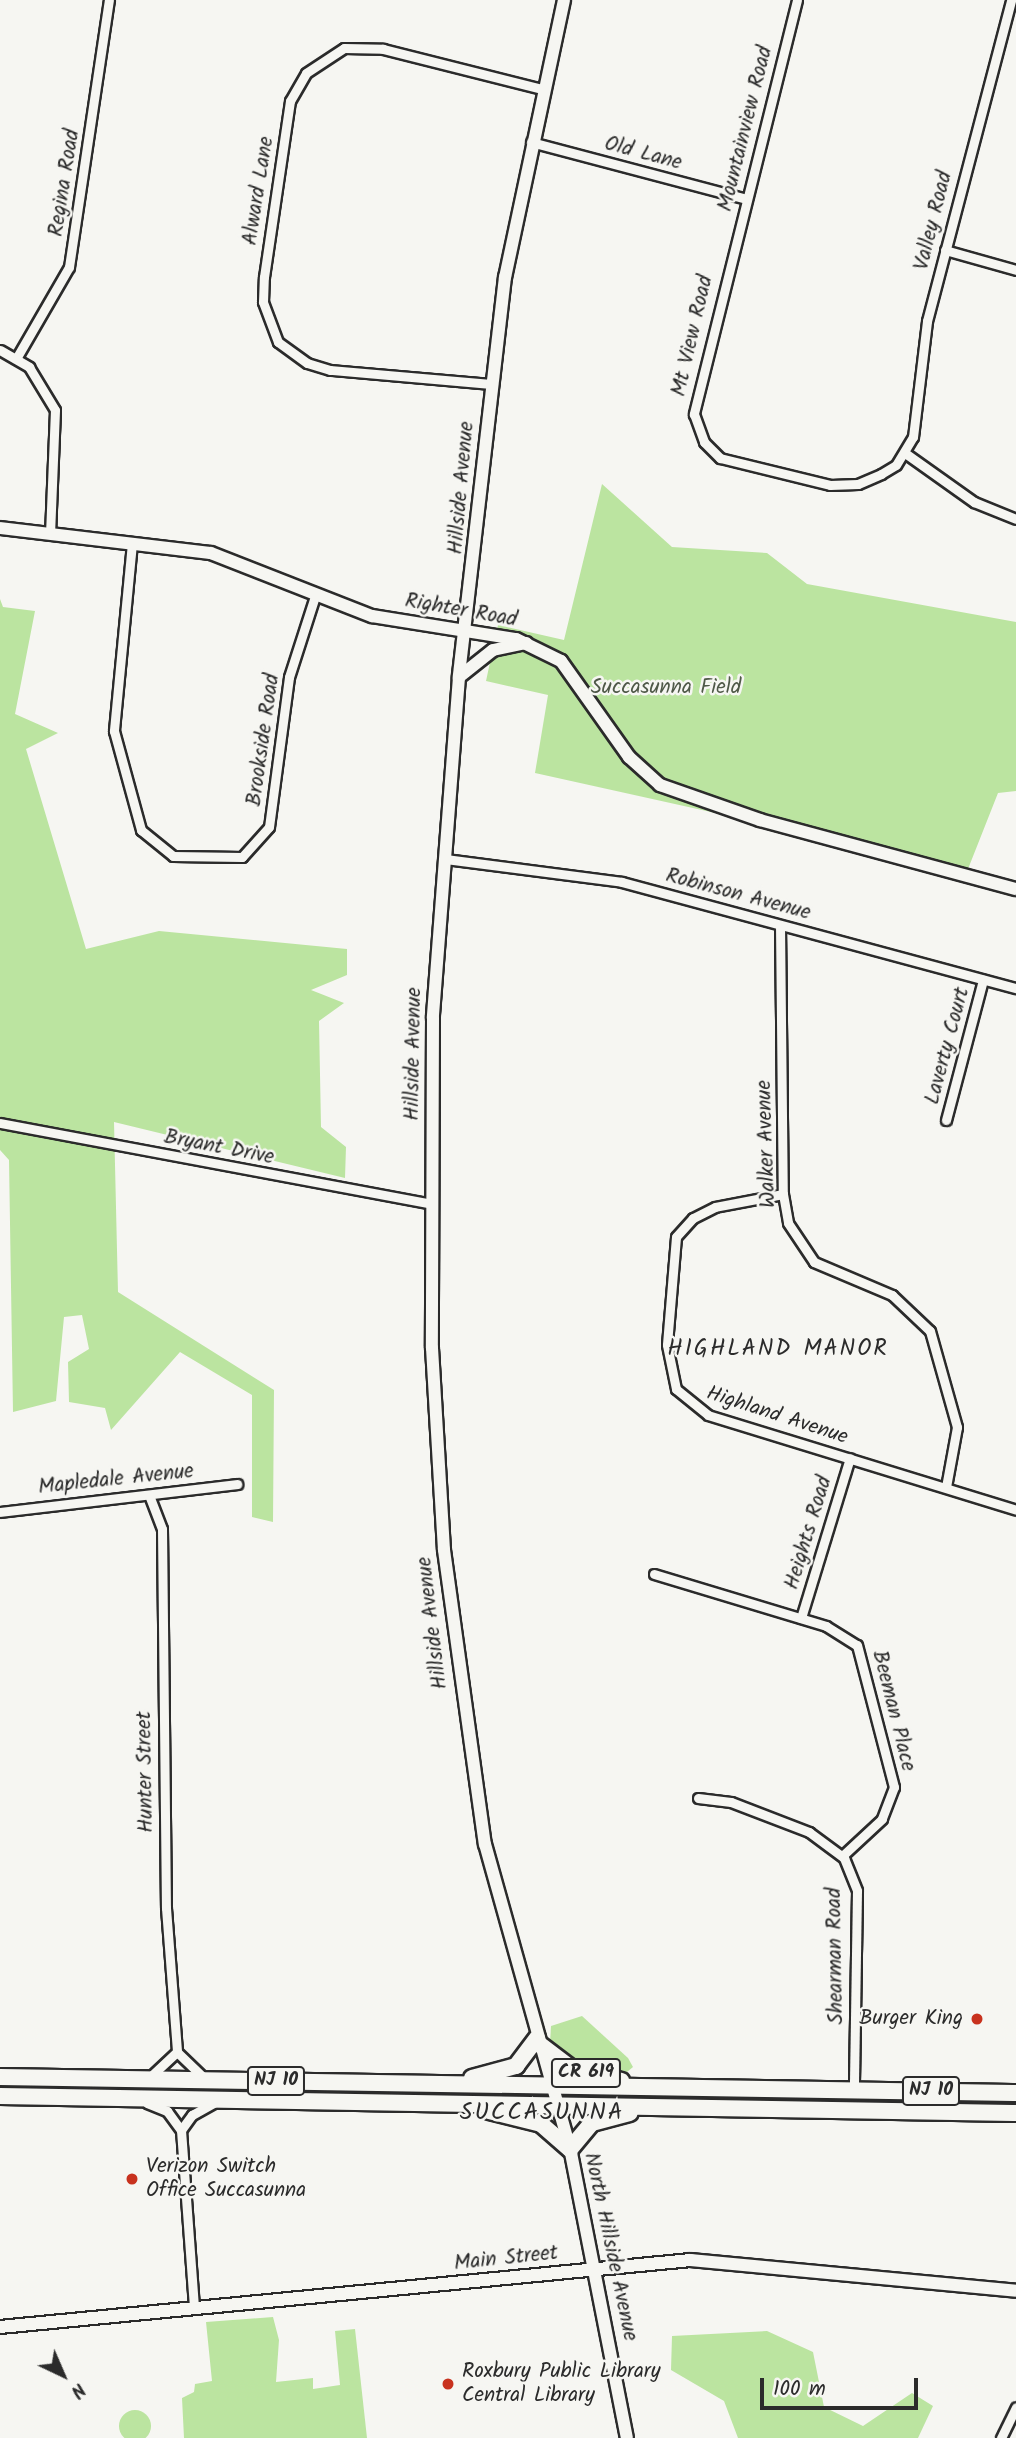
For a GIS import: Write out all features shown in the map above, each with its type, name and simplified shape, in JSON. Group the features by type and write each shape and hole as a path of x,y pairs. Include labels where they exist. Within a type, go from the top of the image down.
{"highway":[{"path":"438,2084 510,2069 538,2041"},
{"name":"CR 619","path":"538,2041 571,2068 640,2088"},
{"name":"NJ 10","path":"0,2077 1016,2093"},
{"name":"NJ 10","path":"0,2096 1016,2113"},
{"path":"455,2103 541,2124 570,2149 592,2123 654,2107"}],"main road":[{"name":"Hillside Avenue","path":"558,2106 491,1871 457,1663 437,1469 431,1204 433,1018 459,677 491,384 531,142 564,0"},
{"name":"Righter Road","path":"0,528 132,543 230,558 315,596 372,616 466,629 526,643 570,670 629,757 660,785 760,820 1016,889"},
{"path":"459,677 494,650 526,643"},
{"name":"North Hillside Avenue","path":"558,2106 596,2270 627,2438"},
{"name":"Main Street","path":"0,2327 719,2260 1016,2291"}],"street":[{"name":"Regina Road","path":"17,357 69,267 109,0"},
{"name":"Mountainview Road","path":"728,266 797,0"},
{"name":"Valley Road","path":"905,453 945,250 1011,0"},
{"name":"Alward Lane","path":"491,384 330,370 307,363 278,342 264,290 286,126 306,73 344,48 383,49 542,89"},
{"name":"Old Lane","path":"531,142 747,200"},
{"path":"945,250 1016,270"},
{"name":"Mt View Road","path":"728,266 695,396 704,442 739,466 830,485 858,484 881,474 905,453"},
{"path":"0,350 17,357 55,410 50,534"},
{"path":"905,453 974,502 1016,519"},
{"name":"Brookside Road","path":"132,543 114,731 141,830 173,856 220,862 242,857 269,827 289,677 315,596"},
{"name":"Robinson Avenue","path":"446,859 622,882 1016,988"},
{"name":"Walker Avenue","path":"780,925 783,1194 793,1234 814,1262 892,1295 930,1331 957,1427 946,1487"},
{"name":"Laverty Court","path":"946,1121 983,980"},
{"name":"Bryant Drive","path":"0,1123 431,1204"},
{"name":"Highland Avenue","path":"783,1194 715,1207 693,1218 676,1237 669,1264 669,1373 698,1411 1016,1510"},
{"name":"Heights Road","path":"801,1618 850,1458"},
{"name":"Mapledale Avenue","path":"0,1513 237,1484"},
{"name":"Hunter Street","path":"149,1494 162,1529 166,1908 177,2052"},
{"name":"Beeman Place","path":"654,1574 801,1618 858,1644 893,1771 882,1819 842,1856"},
{"path":"698,1798 731,1802 809,1832 842,1856"},
{"name":"Shearman Road","path":"842,1856 857,1891 854,2090"},
{"path":"140,2080 165,2068 177,2052 191,2070 212,2080"},
{"path":"136,2099 167,2111 181,2130 194,2309"},
{"path":"181,2130 192,2115 226,2101"},
{"path":"1001,2438 1014,2419 1016,2407"}],"green space":[{"name":"Succasunna Field","path":"602,484 672,547 767,553 807,584 1016,622 1016,791 998,793 968,869 535,773 548,695 486,681 498,625 564,640"},
{"path":"0,599 3,607 35,611 15,714 58,733 26,749 86,949 159,931 347,949 347,975 311,990 344,1003 319,1021 321,1127 346,1147 345,1178 114,1122 118,1292 274,1390 273,1522 252,1517 252,1395 180,1352 111,1430 105,1408 69,1402 68,1362 89,1349 82,1315 64,1317 56,1401 13,1412 9,1160 0,1150"},
{"path":"582,2016 628,2058 633,2067 627,2072 576,2065 550,2044 551,2026"},
{"path":"0,2083 192,2086 192,2094 0,2091"},
{"path":"196,2086 387,2090 387,2092 196,2094"},
{"path":"273,2317 279,2340 276,2382 313,2378 313,2389 340,2385 335,2331 355,2329 367,2438 184,2438 182,2398 194,2392 195,2384 212,2381 206,2322"},
{"path":"767,2331 813,2352 824,2407 863,2426 912,2393 933,2406 918,2438 738,2438 724,2401 671,2370 672,2336"},
{"path":"135,2410 146,2415 151,2426 146,2437 135,2442 124,2437 119,2426 124,2415"}],"place":[{"name":"Burger King","path":"977,2019"},
{"name":"Verizon Switch Office Succasunna","path":"132,2179"},
{"name":"Roxbury Public Library Central Library","path":"448,2384"}],"district":[{"name":"HIGHLAND MANOR","path":"778,1349"},
{"name":"SUCCASUNNA","path":"542,2113"}]}
